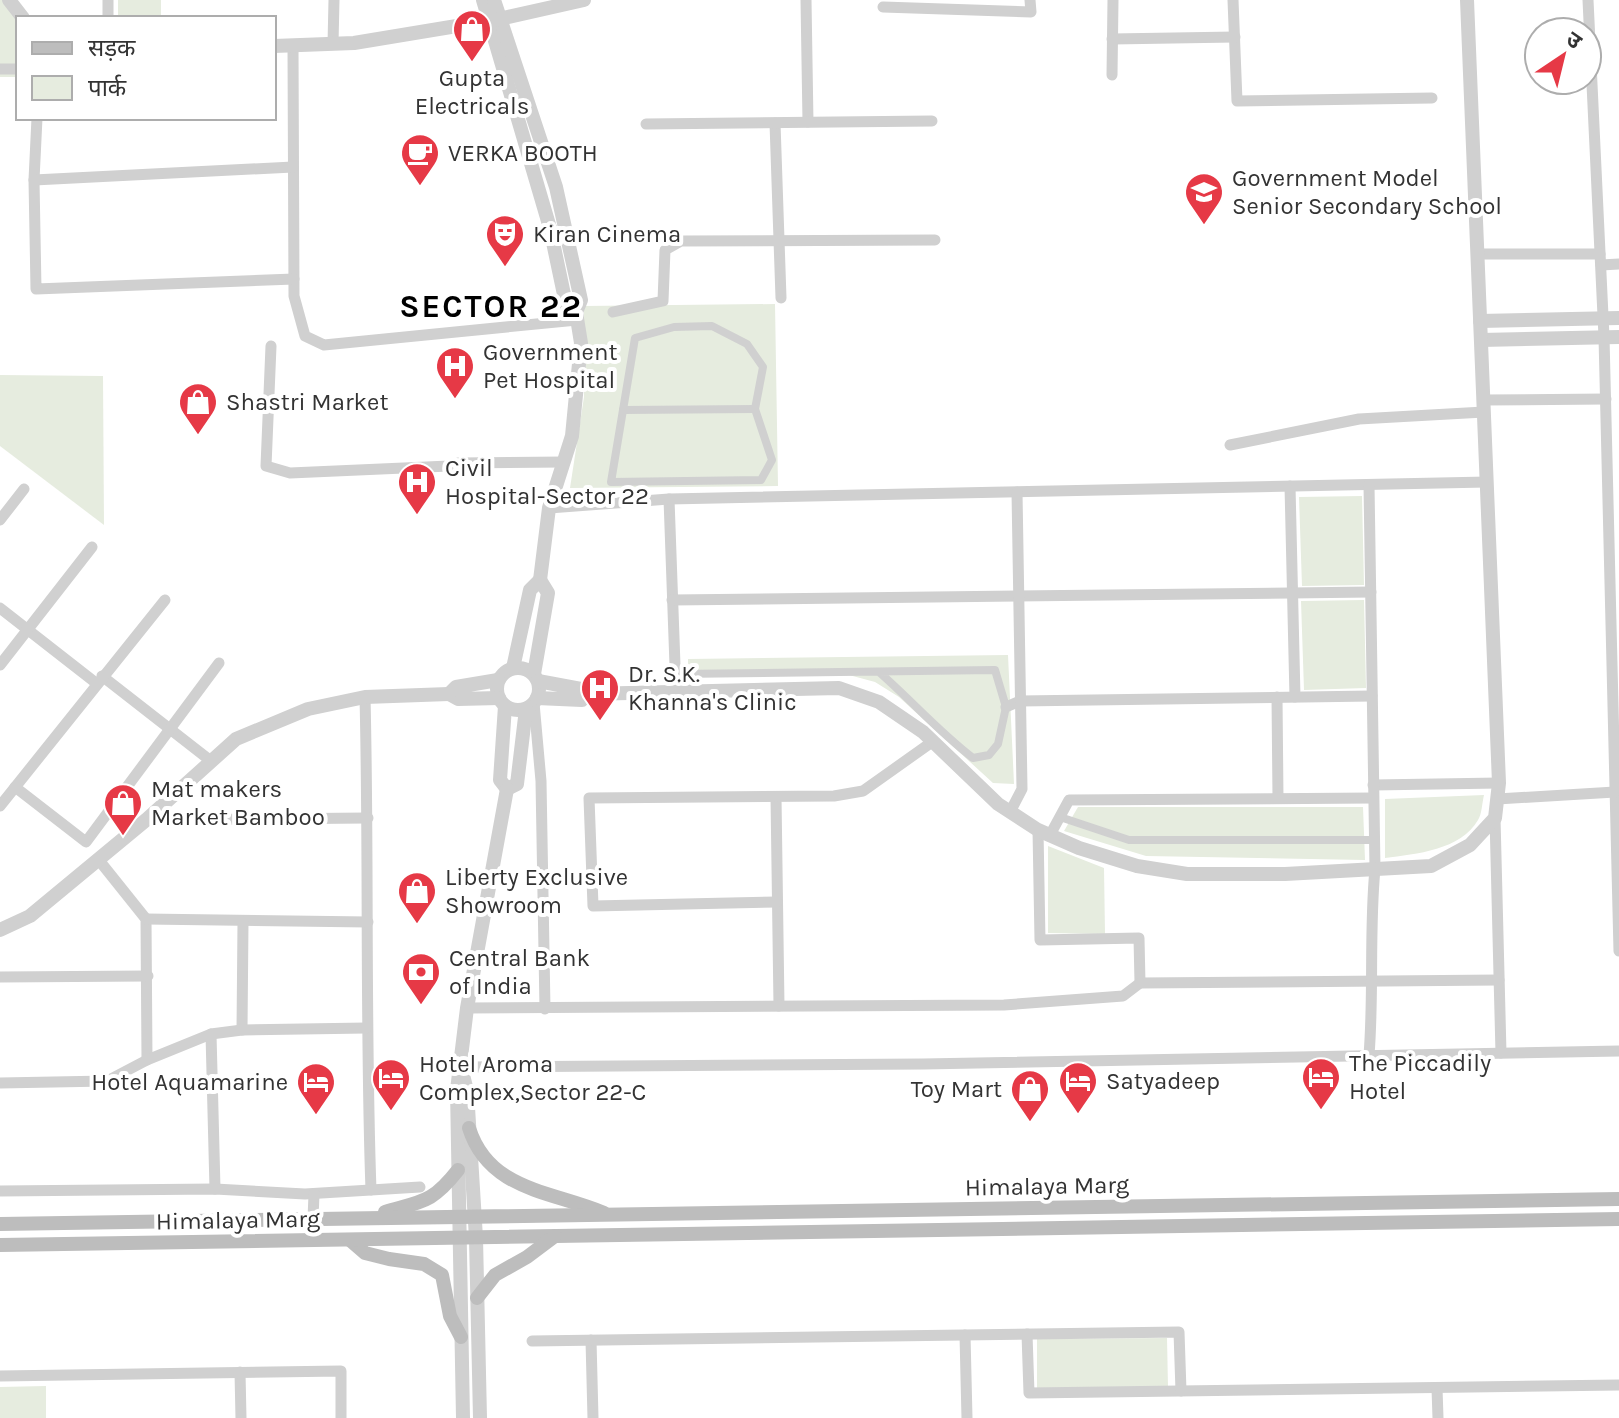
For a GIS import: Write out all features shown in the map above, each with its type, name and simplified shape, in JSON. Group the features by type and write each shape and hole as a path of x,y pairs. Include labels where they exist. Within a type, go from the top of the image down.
{"main road":[{"path":"469,1128 480,1155 508,1178 610,1215"},
{"path":"365,1218 426,1202 458,1170"},
{"name":"Himalaya Marg","path":"0,1224 1619,1199"},
{"name":"Himalaya Marg","path":"0,1245 1619,1219"},
{"path":"477,1298 495,1275 555,1236"},
{"path":"350,1240 365,1253 424,1264 442,1275 450,1316 461,1337"}],"street":[{"path":"9,0 21,16"},
{"path":"333,44 334,0"},
{"path":"483,0 494,20 550,228 566,304 577,316 581,343 572,436 549,508 540,580 530,590 513,668"},
{"path":"494,0 494,20"},
{"path":"276,46 354,43 494,20 584,0"},
{"path":"806,0 808,122"},
{"path":"883,7 1031,12 1030,0"},
{"path":"1112,75 1113,0"},
{"path":"1233,0 1237,101 1432,98"},
{"path":"1467,0 1499,783 1495,818 1501,1053"},
{"path":"1588,0 1601,260 1612,337 1606,399 1619,951"},
{"path":"1112,39 1235,37"},
{"path":"293,46 294,296 305,336 324,345 577,316"},
{"path":"37,120 34,180 36,289 294,279"},
{"path":"646,124 932,121"},
{"path":"775,123 781,298"},
{"path":"34,180 293,167"},
{"path":"613,312 663,301 665,250 681,241 935,240"},
{"path":"1477,254 1601,260 1619,264"},
{"path":"1480,321 1611,318"},
{"path":"712,326 747,344 763,367 755,409 772,460 761,480 611,482 635,338 674,327 712,326"},
{"path":"1481,340 1612,337"},
{"path":"271,346 266,466 290,473 449,466 458,463 564,462"},
{"path":"1230,445 1359,419 1483,406 1606,399"},
{"path":"623,410 755,409"},
{"path":"549,508 669,499 1487,482"},
{"path":"1369,485 1375,869 1371,914 1373,981 1369,1055"},
{"path":"1290,486 1295,697"},
{"path":"0,520 24,489"},
{"path":"1010,812 1022,789 1017,492"},
{"path":"669,499 676,693"},
{"path":"0,665 92,547"},
{"path":"507,789 517,784 533,703 548,593 540,580"},
{"path":"672,600 1371,592"},
{"path":"0,806 165,600"},
{"path":"0,608 211,761"},
{"path":"15,787 86,842 219,663"},
{"path":"449,694 456,687 498,680 513,668 524,668 536,678 581,689 587,694 839,688 879,702 932,742 998,804 1044,832 1079,848 1137,866 1187,874 1285,874 1431,866 1470,845 1495,818"},
{"path":"675,674 995,670 1006,707 998,744 989,755 973,758 948,739 920,708 879,672"},
{"path":"463,1418 457,1090 467,1008 507,789 500,780 502,702 498,680"},
{"path":"0,930 30,916 146,820 236,739 308,709 365,697 449,694 458,699 502,702 519,710 533,703 582,700 587,694"},
{"path":"1006,707 1020,701 1372,696"},
{"path":"365,697 368,818 366,1028 371,1190"},
{"path":"1277,697 1278,798"},
{"path":"533,703 541,781 545,1009"},
{"path":"777,902 593,906 589,798 834,796 863,791 932,742"},
{"path":"1373,785 1499,783"},
{"path":"1497,799 1615,792"},
{"path":"776,797 779,1006"},
{"path":"1140,983 1139,938 1040,940 1044,832 1060,817 1069,800 1373,798"},
{"path":"1060,817 1129,840 1374,840"},
{"path":"146,820 368,818"},
{"path":"98,859 146,919 147,1060"},
{"path":"146,919 368,922"},
{"path":"242,1030 243,922"},
{"path":"0,977 148,976"},
{"path":"467,1008 1004,1005 1123,996 1140,983 1499,980"},
{"path":"0,1083 107,1081 147,1060 211,1034 242,1030 366,1028"},
{"path":"211,1034 215,1189"},
{"path":"461,1067 923,1064 1619,1051"},
{"path":"461,1067 467,1091 475,1216 480,1418"},
{"path":"0,1191 215,1189 314,1194 420,1187"},
{"name":"Himalaya Marg","path":"313,1219 314,1194"},
{"path":"532,1341 1179,1332 1181,1391"},
{"path":"1027,1334 1029,1393 1619,1385"},
{"path":"965,1335 967,1418"},
{"path":"591,1340 593,1418"},
{"path":"0,1376 341,1371 341,1418"},
{"path":"240,1372 241,1418"},
{"path":"1437,1388 1438,1418"}],"green space":[{"path":"0,0 3,0 16,17 16,77 0,77"},
{"path":"118,0 161,0 161,16 118,16"},
{"path":"775,304 778,486 570,488 584,397 584,306"},
{"path":"0,375 103,376 104,525 0,446"},
{"path":"1362,496 1364,585 1302,586 1299,497"},
{"path":"1364,600 1366,688 1304,690 1301,601"},
{"path":"1008,655 1014,784 993,783 899,697 875,682 849,675 688,674 688,659"},
{"path":"1484,795 1478,820 1461,838 1437,849 1385,858 1385,799"},
{"path":"1078,807 1363,807 1365,860 1146,856 1064,831"},
{"path":"1048,846 1104,868 1105,934 1048,933"},
{"path":"1167,1338 1168,1387 1037,1388 1037,1339"},
{"path":"46,1386 46,1418 0,1418 0,1387"}],"place":[{"name":"Gupta Electricals","path":"472,63"},
{"name":"VERKA BOOTH","path":"420,187"},
{"name":"Government Model Senior Secondary School","path":"1204,226"},
{"name":"Kiran Cinema","path":"505,268"},
{"name":"Government Pet Hospital","path":"455,400"},
{"name":"Shastri Market","path":"198,436"},
{"name":"Civil Hospital-Sector 22","path":"417,516"},
{"name":"Dr. S.K. Khanna's Clinic","path":"600,722"},
{"name":"Mat makers Market Bamboo","path":"123,837"},
{"name":"Liberty Exclusive Showroom","path":"417,925"},
{"name":"Central Bank of India","path":"421,1006"},
{"name":"The Piccadily Hotel","path":"1321,1111"},
{"name":"Hotel Aroma Complex,Sector 22-C","path":"391,1112"},
{"name":"Satyadeep","path":"1078,1115"},
{"name":"Hotel Aquamarine","path":"316,1116"},
{"name":"Toy Mart","path":"1030,1123"}],"district":[{"name":"SECTOR 22","path":"491,306"}]}
